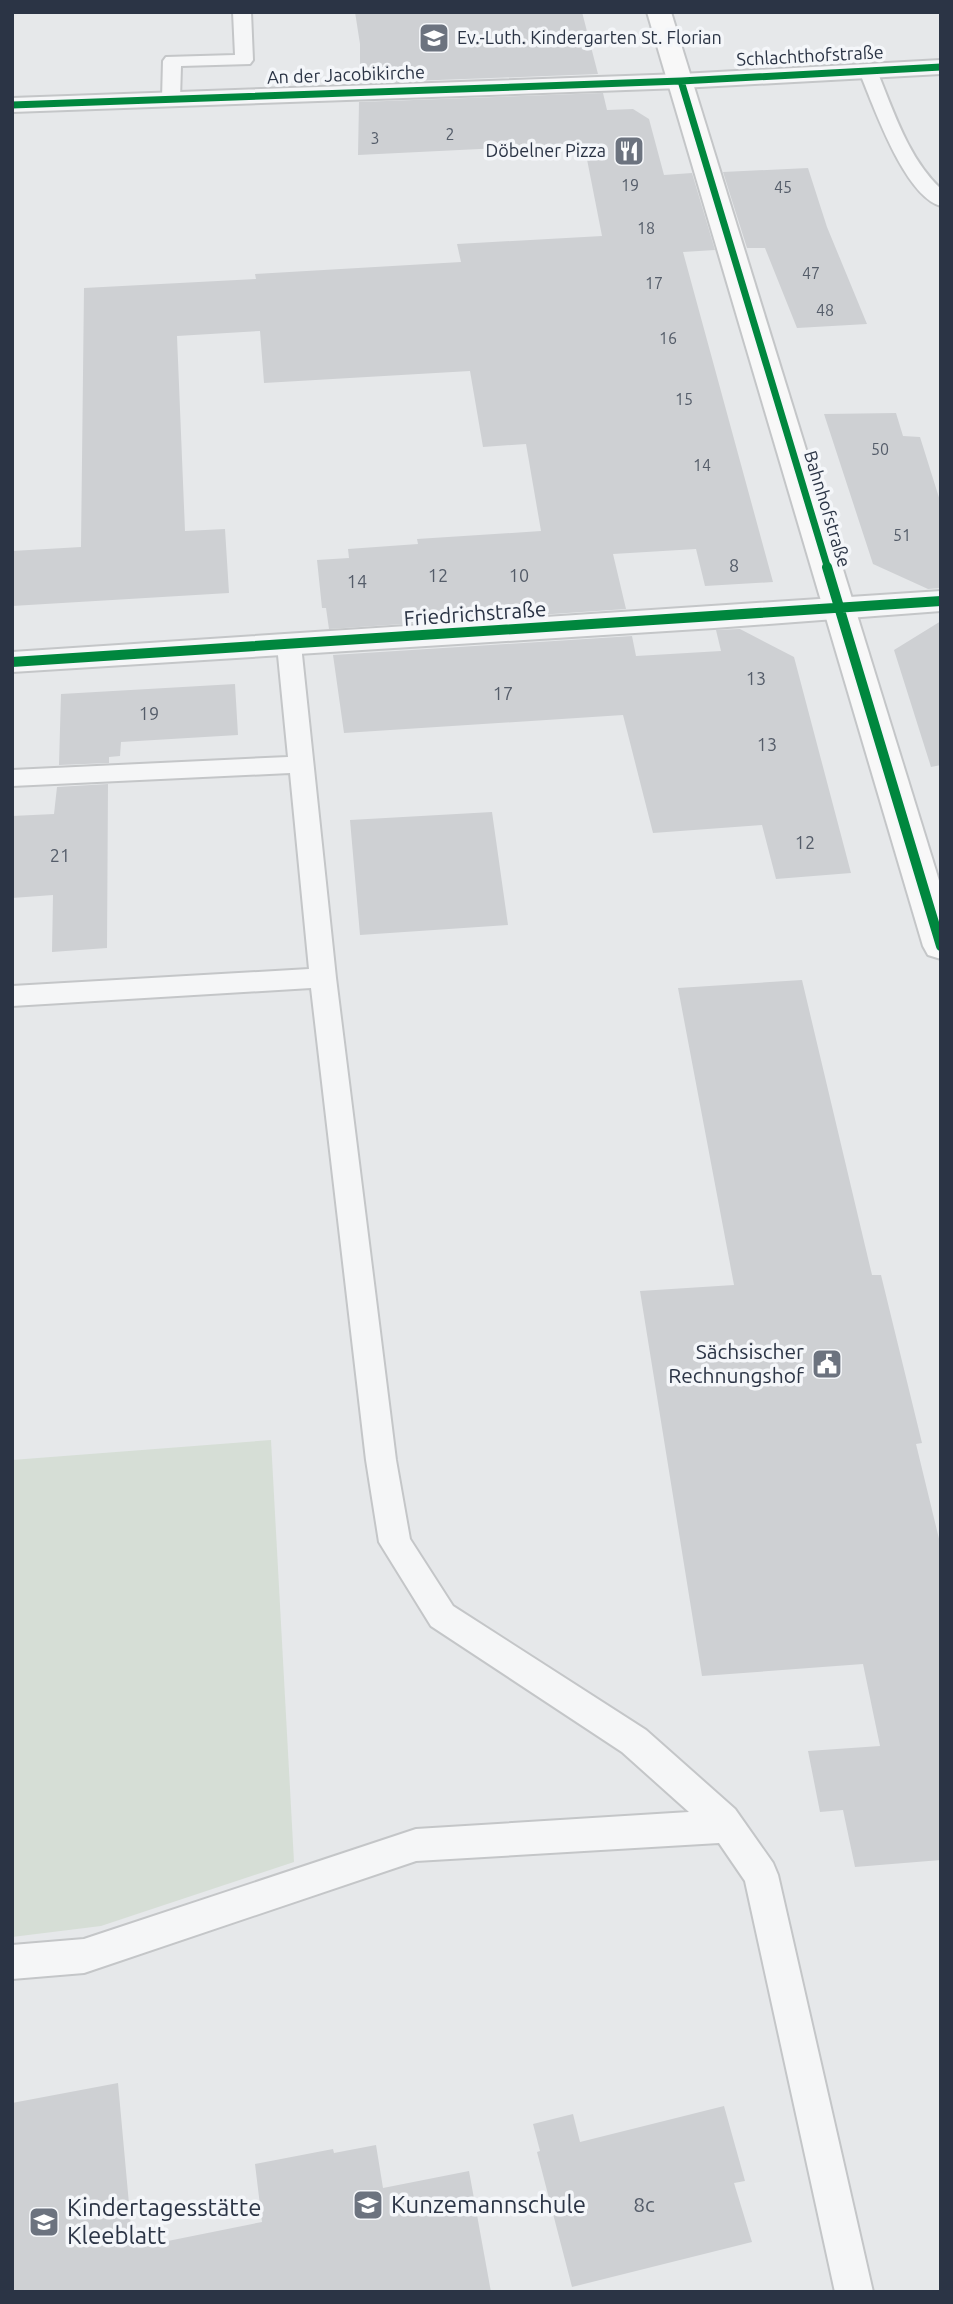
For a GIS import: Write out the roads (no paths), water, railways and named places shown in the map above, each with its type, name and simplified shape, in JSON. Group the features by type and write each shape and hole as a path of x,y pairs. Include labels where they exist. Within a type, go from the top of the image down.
{"main road":[{"name":"Bahnhofstraße","path":"659,12 941,946"}],"street":[{"name":"Schlachthofstraße","path":"681,81 941,67"},
{"name":"An der Jacobikirche","path":"12,105 681,81"},
{"name":"Friedrichstraße","path":"12,662 941,601"}],"lane":[{"path":"171,99 172,61 244,60 242,12"},
{"path":"868,71 904,156 920,180 941,200"},
{"path":"289,645 323,978 381,1460 395,1542 442,1616 634,1741 728,1826 761,1875 854,2292"},
{"path":"12,778 301,764"},
{"path":"12,996 323,978"},
{"path":"12,1962 84,1956 416,1845 728,1826"}],"place":[{"name":"Ev.-Luth. Kindergarten St. Florian","path":"434,38"},
{"name":"Döbelner Pizza","path":"629,151"},
{"name":"Sächsischer Rechnungshof","path":"827,1364"},
{"name":"Kunzemannschule","path":"368,2205"},
{"name":"Kindertagesstätte Kleeblatt","path":"44,2222"}]}
